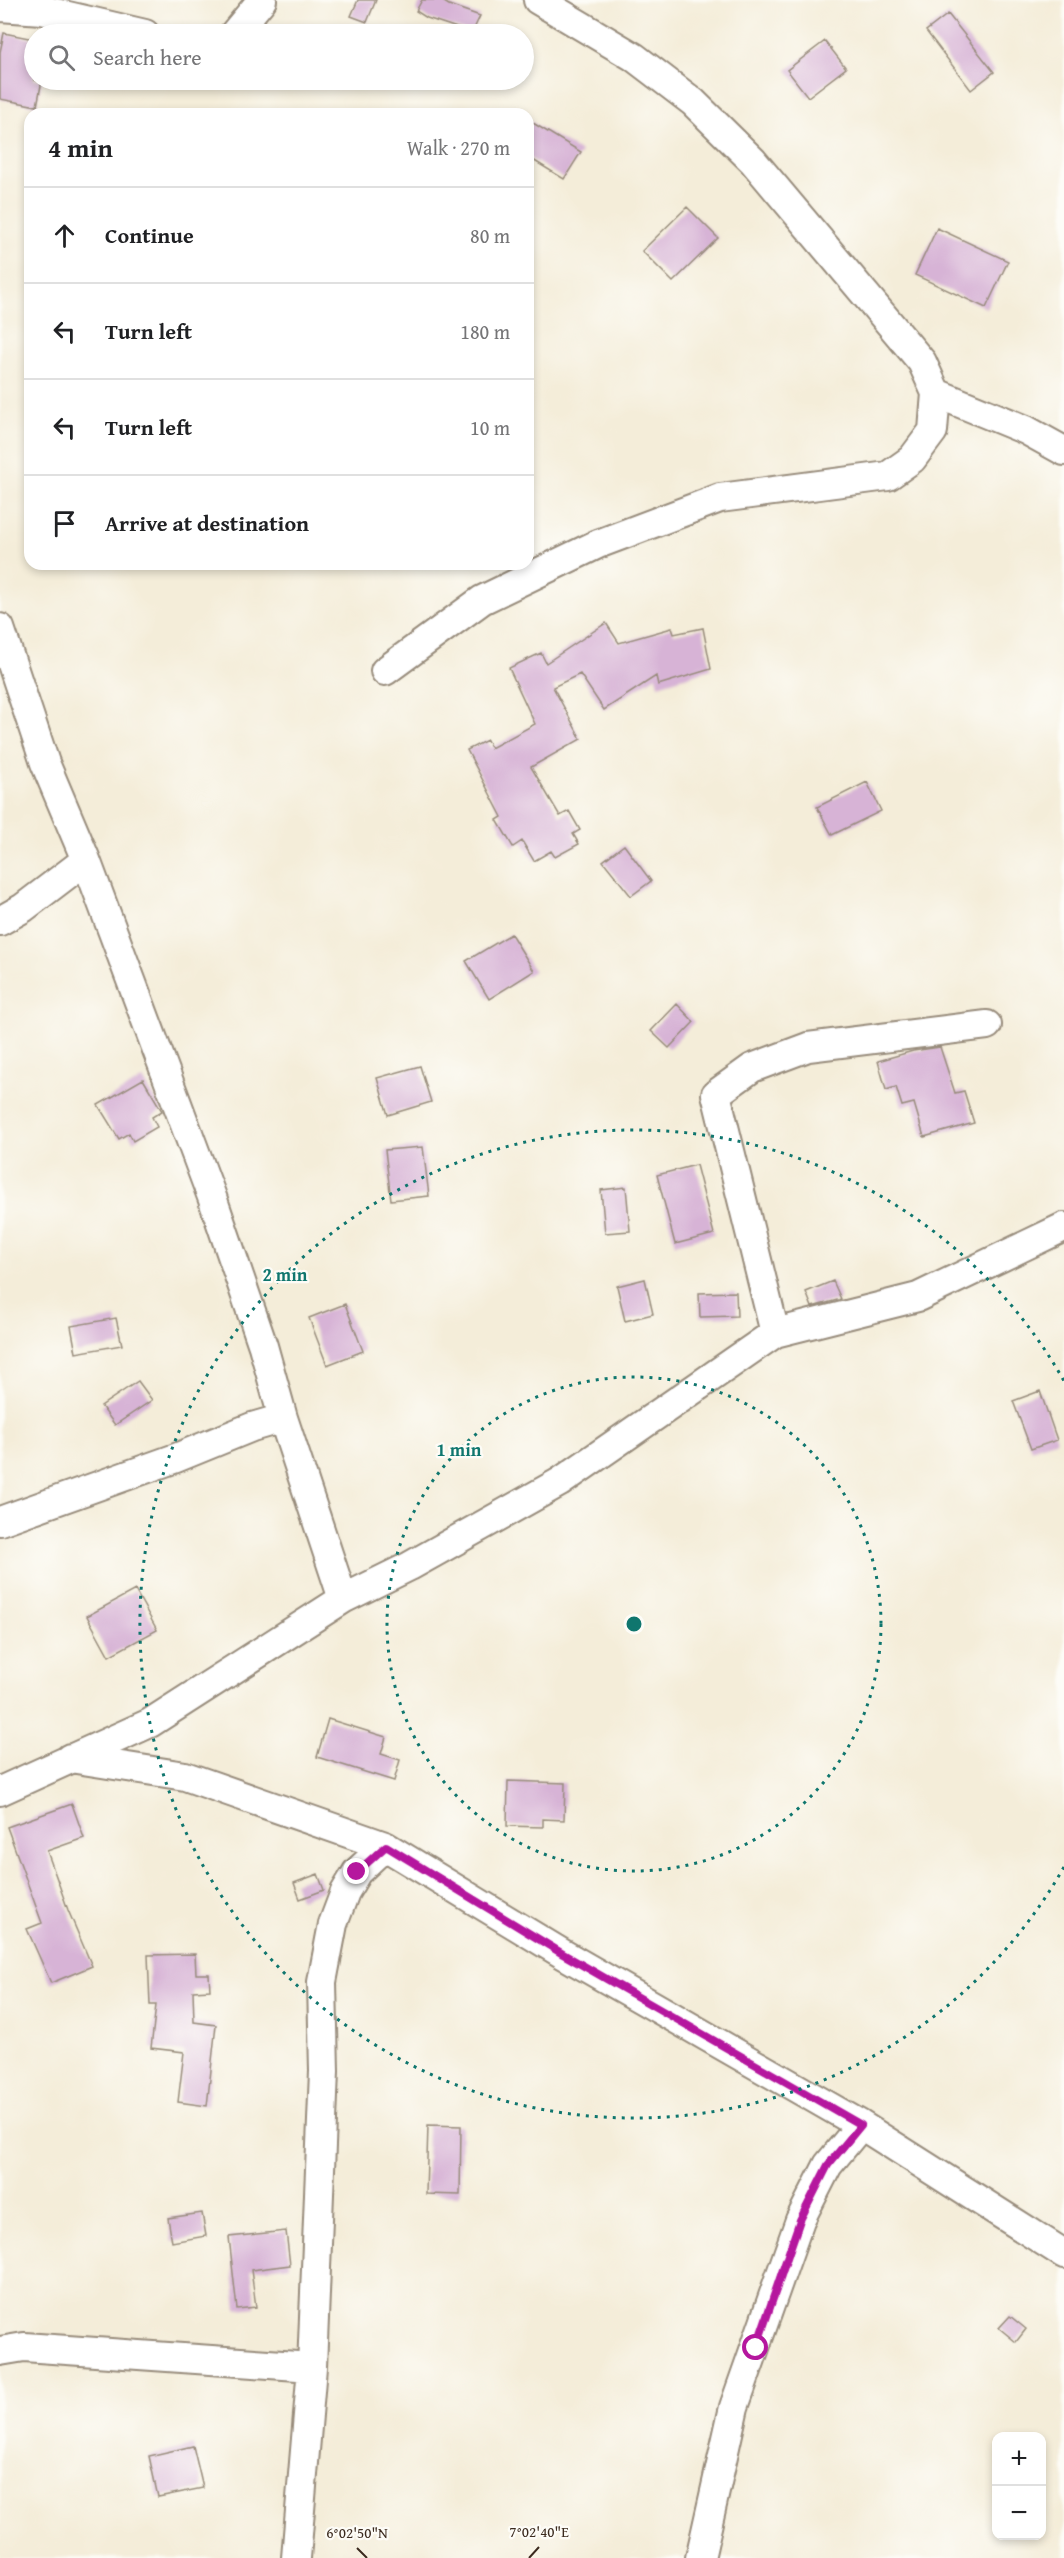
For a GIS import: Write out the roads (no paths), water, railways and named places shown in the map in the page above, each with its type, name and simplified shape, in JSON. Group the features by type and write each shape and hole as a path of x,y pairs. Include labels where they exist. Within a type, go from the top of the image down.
{"street":[{"path":"242,24 262,0"},
{"path":"385,671 482,600 598,544 720,498 888,476 912,459 933,431 936,393 922,362 753,160 693,102 634,57 538,0"},
{"path":"0,7 42,10 102,24"},
{"path":"936,393 1026,430 1064,451"},
{"path":"0,628 45,764 86,860 212,1197 263,1346 283,1418 343,1599"},
{"path":"0,921 23,908 86,860"},
{"path":"775,1333 716,1094 752,1068 808,1047 987,1025"},
{"path":"0,1791 150,1723 343,1599 410,1566 560,1482 775,1333 918,1297 1064,1227"},
{"path":"0,1521 166,1461 252,1426 283,1418"},
{"path":"70,1758 185,1776 386,1846 563,1954 861,2125 1064,2254"},
{"path":"296,2558 312,2367 324,2071 322,1982 333,1924 345,1892 357,1872 386,1846"},
{"path":"700,2558 734,2407 800,2220 828,2165 861,2125"},
{"path":"0,2351 24,2347 312,2367"}]}
